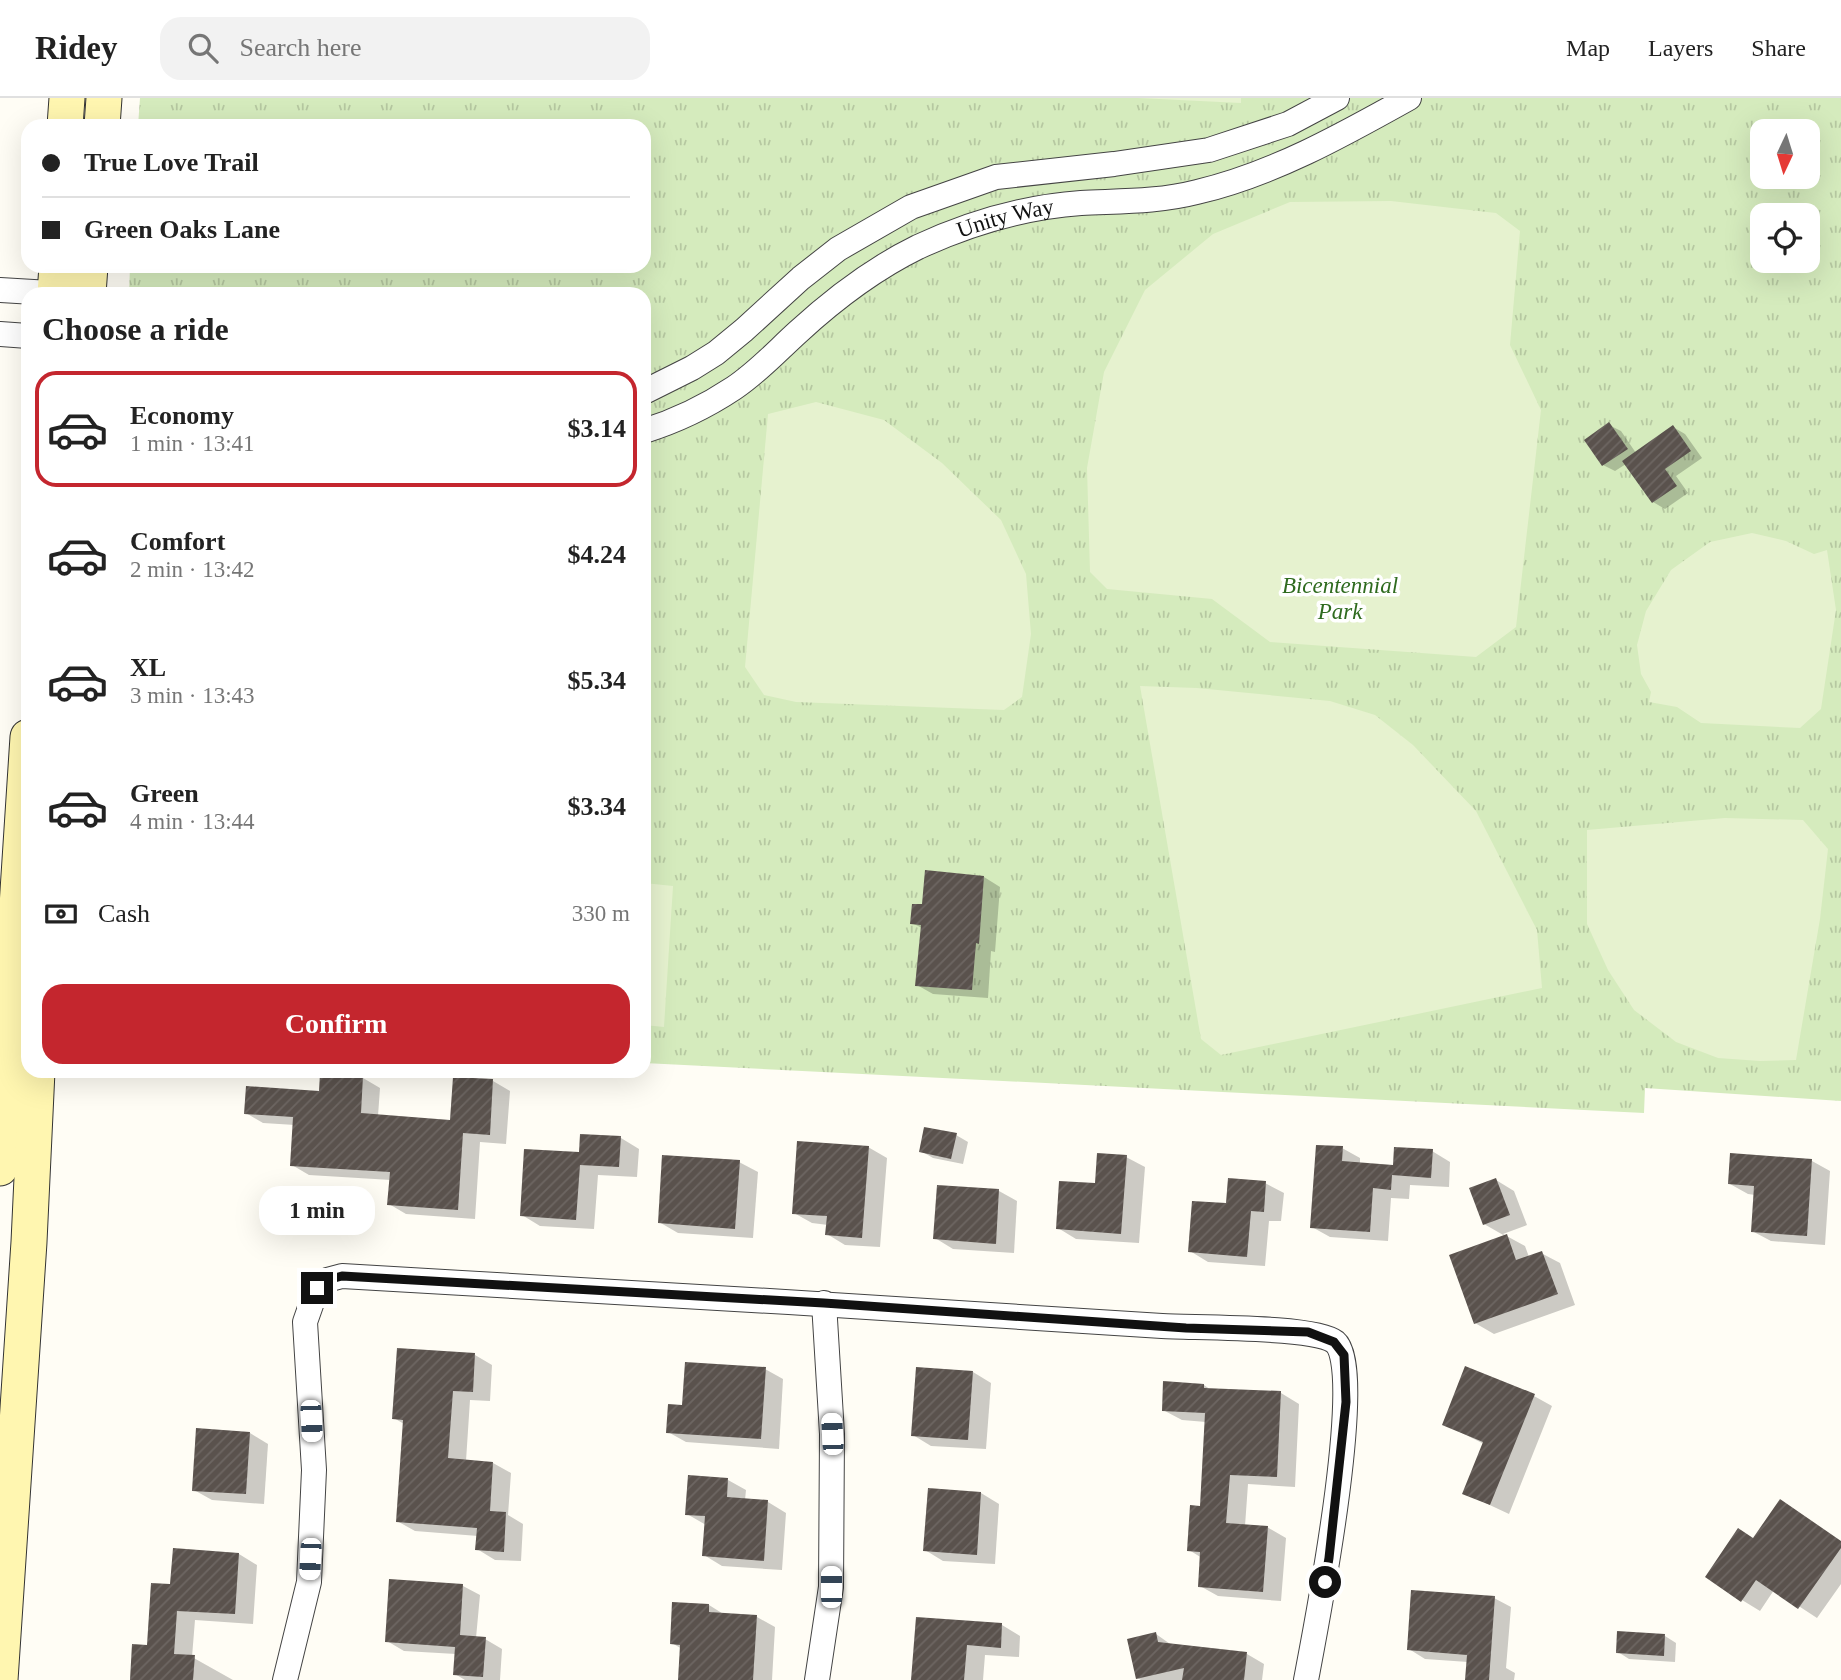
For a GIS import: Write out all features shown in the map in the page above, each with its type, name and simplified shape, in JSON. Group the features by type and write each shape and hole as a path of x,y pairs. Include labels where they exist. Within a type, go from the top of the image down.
{"main road":[{"path":"66,119 67,98"},
{"path":"102,119 104,98"},
{"path":"0,1168 13,1030 21,874"},
{"path":"0,1680 29,1242 37,1078"}],"street":[{"name":"Unity Way","path":"651,388 716,353 838,249 911,206 996,177 1209,150 1288,124 1337,98"},
{"name":"Unity Way","path":"651,428 699,409 734,388 865,276 917,248 1000,216 1082,203 1162,199 1221,185 1301,156 1355,130 1409,98"},
{"path":"0,290 21,292"},
{"path":"0,334 21,336"},
{"path":"285,1680 309,1582 314,1470 305,1322 317,1288 327,1280 342,1276 824,1303 1186,1328 1308,1332 1334,1342 1344,1355 1346,1402 1329,1558 1306,1680"},
{"path":"817,1680 831,1587 832,1434 824,1303"}],"green space":[{"name":"Bicentennial Park","path":"140,98 1841,98 1841,1101 1645,1088 1644,1113 651,1063 651,287 129,287 130,273 651,273 651,119 138,119"},
{"path":"1138,98 1241,98 1241,103"},
{"path":"1391,201 1496,213 1520,231 1510,345 1541,410 1516,627 1476,657 1270,642 1212,599 1107,589 1090,572 1087,468 1104,372 1145,290 1213,234 1290,202"},
{"path":"816,402 884,420 942,463 1001,520 1026,574 1031,634 1022,697 1004,710 796,702 764,695 745,667 768,414"},
{"path":"1752,533 1786,541 1814,554 1827,550 1836,610 1821,709 1800,728 1701,723 1677,707 1649,702 1651,692 1641,674 1637,645 1646,611 1671,570 1710,542"},
{"path":"1140,686 1197,688 1330,701 1375,715 1413,745 1476,811 1537,930 1542,988 1221,1055 1201,1039"},
{"path":"1725,818 1803,820 1828,849 1820,919 1796,1060 1718,1058 1676,1042 1634,1010 1608,970 1587,924 1587,830"},
{"path":"651,884 673,886 664,1027 651,1026"}],"building":[{"path":"1609,422 1628,449 1602,466 1584,440"},
{"path":"1673,425 1691,451 1665,469 1677,486 1652,503 1622,461"},
{"path":"925,870 984,876 979,944 976,943 972,990 915,986 921,925 910,924 912,904 922,904"},
{"path":"320,1078 363,1078 361,1113 450,1120 453,1078 493,1079 490,1135 463,1133 458,1210 387,1205 390,1172 290,1166 293,1117 244,1114 246,1086 319,1091"},
{"path":"924,1127 957,1133 951,1159 919,1152"},
{"path":"580,1134 621,1136 619,1167 580,1165 576,1220 520,1216 524,1149 579,1152"},
{"path":"797,1141 869,1146 862,1238 825,1235 827,1216 792,1214"},
{"path":"1316,1145 1343,1146 1342,1161 1393,1165 1394,1147 1433,1149 1431,1178 1392,1175 1391,1190 1373,1188 1370,1232 1310,1228"},
{"path":"1097,1153 1127,1155 1121,1234 1056,1229 1059,1181 1095,1183"},
{"path":"1730,1153 1812,1159 1807,1236 1751,1232 1754,1186 1728,1184"},
{"path":"662,1155 740,1160 735,1229 658,1223"},
{"path":"1228,1178 1266,1181 1264,1212 1251,1211 1247,1257 1188,1252 1192,1201 1226,1203"},
{"path":"1496,1178 1510,1215 1483,1225 1469,1188"},
{"path":"937,1185 999,1189 996,1244 933,1239"},
{"path":"1507,1234 1516,1260 1542,1251 1558,1294 1474,1324 1449,1255"},
{"path":"397,1348 475,1353 473,1392 453,1391 448,1458 493,1462 490,1511 506,1512 504,1552 475,1550 477,1528 396,1522 403,1420 392,1419"},
{"path":"685,1362 766,1367 761,1439 666,1433 668,1404 682,1405"},
{"path":"1465,1366 1535,1394 1490,1505 1462,1494 1483,1442 1442,1425"},
{"path":"916,1367 973,1371 968,1440 911,1436"},
{"path":"1163,1381 1204,1384 1204,1388 1281,1391 1277,1477 1230,1475 1226,1523 1268,1526 1263,1592 1198,1587 1200,1552 1187,1551 1190,1505 1200,1506 1205,1413 1162,1411"},
{"path":"196,1428 250,1432 246,1494 192,1491"},
{"path":"688,1475 728,1478 727,1497 768,1500 764,1561 702,1556 705,1516 685,1515"},
{"path":"928,1488 981,1492 977,1555 923,1551"},
{"path":"1780,1499 1841,1541 1841,1548 1798,1609 1756,1580 1741,1602 1705,1577 1738,1528 1753,1538"},
{"path":"173,1548 239,1553 235,1614 177,1611 174,1654 195,1655 193,1680 130,1680 132,1644 147,1645 151,1583 170,1584"},
{"path":"389,1579 463,1584 460,1635 486,1637 483,1677 453,1675 455,1647 385,1642"},
{"path":"1411,1590 1495,1596 1489,1680 1465,1680 1467,1655 1407,1650"},
{"path":"672,1602 709,1604 709,1612 757,1615 753,1680 678,1680 680,1645 670,1644"},
{"path":"916,1617 1002,1623 1001,1648 967,1645 964,1680 911,1680"},
{"path":"1617,1631 1665,1634 1664,1656 1616,1653"},
{"path":"1156,1632 1158,1642 1247,1652 1244,1680 1182,1680 1184,1668 1136,1679 1127,1639"}],"route":[{"path":"317,1288 327,1280 342,1276 824,1303 1186,1328 1308,1332 1334,1342 1344,1355 1346,1402 1325,1582"}]}
